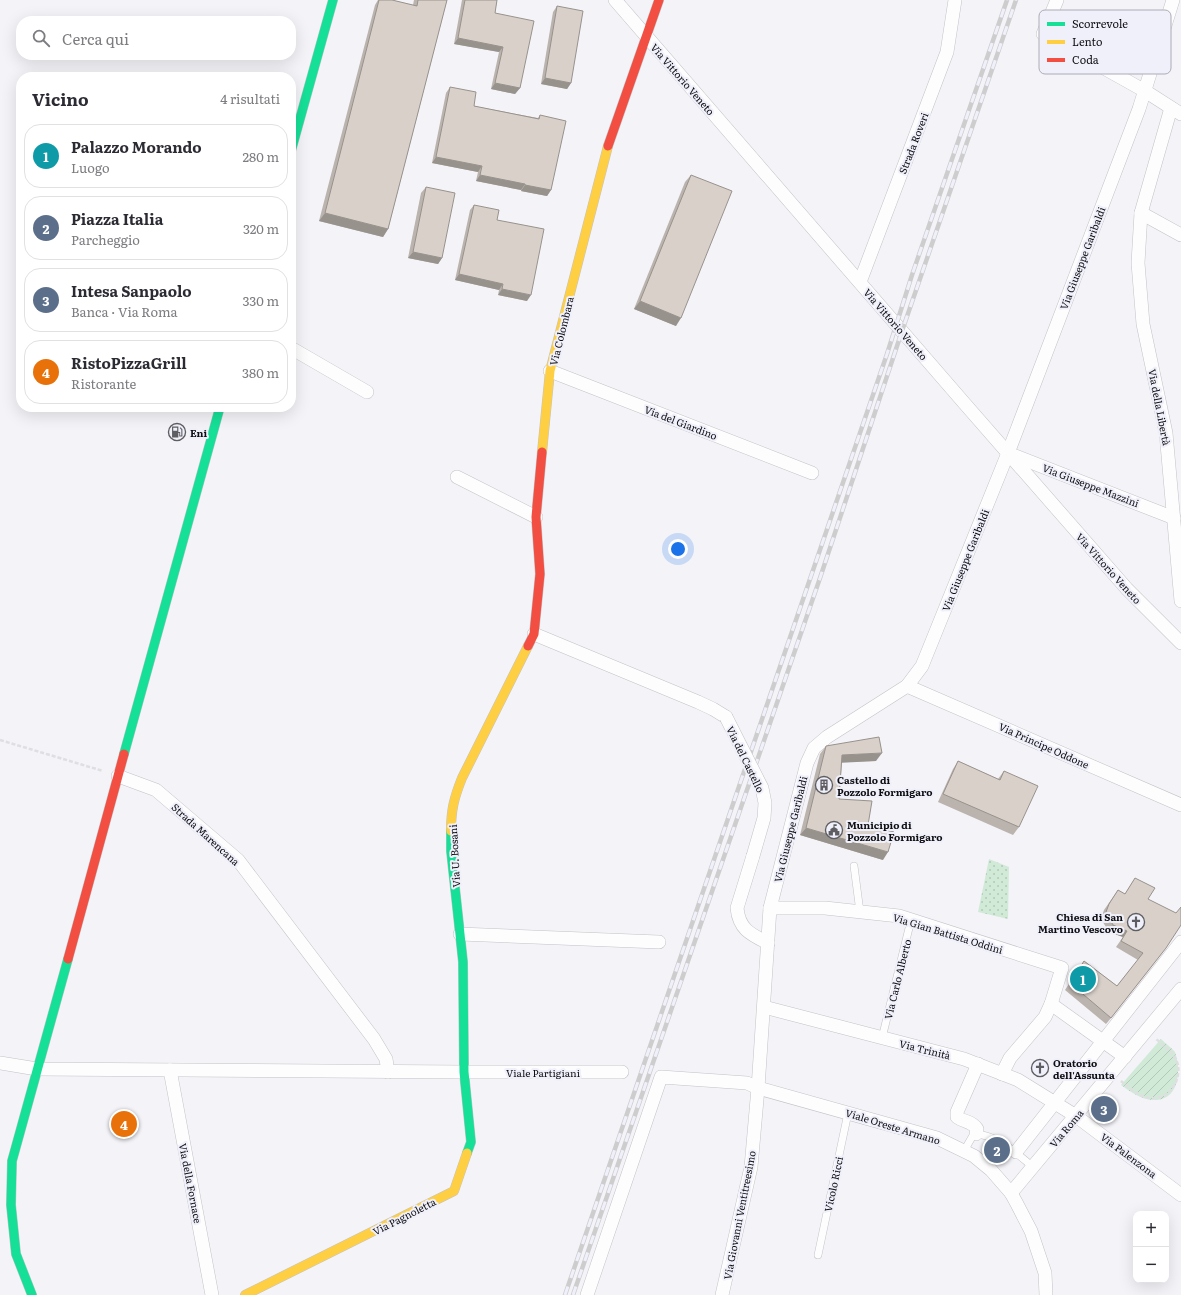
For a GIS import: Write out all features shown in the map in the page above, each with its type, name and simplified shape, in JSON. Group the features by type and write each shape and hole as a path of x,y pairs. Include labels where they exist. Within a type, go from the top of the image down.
{"street":[{"path":"296,133 333,0"},
{"name":"Via Vittorio Veneto","path":"615,0 1127,589 1181,643"},
{"name":"Via Colombara","path":"534,634 540,574 536,517 550,372 606,153 659,0"},
{"name":"Strada Roveri","path":"860,282 947,52 955,0"},
{"path":"1053,10 1057,0"},
{"name":"Via Giuseppe Garibaldi","path":"1170,10 1173,0"},
{"path":"1115,74 1176,111 1141,213 1181,235"},
{"name":"Via Giuseppe Garibaldi","path":"758,1088 770,908 806,763 814,748 827,737 907,686 922,666 1008,453 1150,74"},
{"name":"Via della Libertà","path":"1141,213 1138,263 1143,324 1166,433 1181,601"},
{"path":"296,351 367,392"},
{"name":"Via del Giardino","path":"550,372 812,473"},
{"path":"32,1295 16,1254 11,1204 12,1161 219,412"},
{"name":"Via Giuseppe Mazzini","path":"1008,453 1174,518"},
{"path":"457,477 536,517"},
{"name":"Via del Castello","path":"534,634 698,702 726,717 762,788 765,803 764,818 737,908 738,917 742,927 752,935 768,942"},
{"name":"Via U. Bosani","path":"464,1072 463,962 451,851 451,813 455,796 462,778 534,634"},
{"name":"Via Principe Oddone","path":"907,686 1181,805"},
{"name":"Strada Marencana","path":"118,776 156,790 238,860 374,1039 386,1059 388,1072"},
{"name":"Via Gian Battista Oddini","path":"770,908 825,908 899,916 1062,968 1052,1004"},
{"path":"460,934 659,942"},
{"path":"1016,1152 1181,942"},
{"name":"Via Roma","path":"1011,1193 1181,989"},
{"path":"1002,1074 1010,1058 1045,1017 1052,1004 1125,1057"},
{"name":"Via Trinità","path":"764,1007 964,1059 1018,1080 1076,1116"},
{"name":"Viale Partigiani","path":"0,1064 37,1069 622,1072"},
{"path":"976,1134 977,1129 973,1124 960,1119 958,1117 958,1112 978,1064"},
{"name":"Via della Fornace","path":"170,1070 212,1295"},
{"name":"Via Pagnoletta","path":"245,1295 454,1191 471,1142 464,1072"},
{"name":"Viale Oreste Armano","path":"588,1295 661,1077 747,1083 758,1088 937,1138 974,1156 991,1170 1011,1193 1031,1231 1045,1273 1046,1295"},
{"name":"Via Giovanni Ventitreesimo","path":"722,1295 751,1167 758,1088"},
{"name":"Via Palenzona","path":"1076,1116 1181,1195"}],"lane":[{"path":"854,866 860,912"},
{"name":"Via Carlo Alberto","path":"882,1038 911,920"},
{"name":"Vicolo Ricci","path":"818,1254 848,1113"},
{"path":"964,1152 972,1137 976,1134 982,1135 1009,1146 1033,1167"}],"path":[{"path":"0,740 118,776"},
{"path":"1111,1074 1144,1096 1160,1097 1172,1090 1177,1082 1178,1064 1171,1052 1147,1030"}],"green space":[{"path":"989,859 1009,867 1008,919 978,912"},
{"path":"1161,1039 1175,1052 1178,1066 1177,1081 1170,1094 1165,1098 1152,1100 1142,1098 1121,1085"}],"building":[{"path":"379,0 392,0 417,6 418,0 447,0 388,229 325,213"},
{"path":"465,0 497,0 495,13 534,21 520,88 495,83 503,47 458,38"},
{"path":"557,6 583,11 571,83 545,78"},
{"path":"450,87 476,92 474,106 539,119 540,115 566,121 551,190 480,175 482,166 436,157"},
{"path":"691,175 732,191 681,318 640,301"},
{"path":"426,187 455,193 442,258 413,252"},
{"path":"474,205 499,210 497,220 544,229 531,295 502,289 503,284 459,274"},
{"name":"Castello di Pozzolo Formigaro","path":"879,737 882,753 842,755 839,799 872,801 868,825 894,832 888,852 806,828 826,746"},
{"path":"958,761 1000,780 1004,771 1038,786 1019,827 943,794"},
{"path":"1135,878 1155,888 1148,899 1176,913 1181,907 1181,925 1166,948 1111,1018 1070,983 1084,961 1117,986 1143,953 1121,941 1127,931 1113,925 1106,912 1118,890 1125,894"}],"railway":[{"path":"565,1295 1007,0"},
{"path":"573,1295 820,578 902,331 1016,0"}],"traffic: fast":[{"path":"296,133 333,0"},
{"path":"124,754 219,412"},
{"path":"451,831 451,851 463,962 464,1072 471,1142 467,1153"},
{"path":"32,1295 16,1254 11,1205 12,1161 68,959"}],"traffic: slow":[{"path":"542,452 550,371 608,146"},
{"path":"451,831 454,804 462,778 528,646"},
{"path":"245,1295 454,1191 467,1153"}],"traffic: jam":[{"path":"608,146 659,0"},
{"path":"528,646 534,634 540,574 536,517 542,452"},
{"path":"68,959 124,754"}],"place":[{"name":"Eni","path":"177,432"},
{"name":"Castello di Pozzolo Formigaro","path":"824,785"},
{"name":"Municipio di Pozzolo Formigaro","path":"834,830"},
{"name":"Chiesa di San Martino Vescovo","path":"1136,922"},
{"name":"Palazzo Morando","path":"1083,979"},
{"name":"Oratorio dell'Assunta","path":"1040,1068"},
{"name":"Intesa Sanpaolo","path":"1104,1109"},
{"name":"RistoPizzaGrill","path":"124,1124"},
{"name":"Piazza Italia","path":"997,1150"}]}
